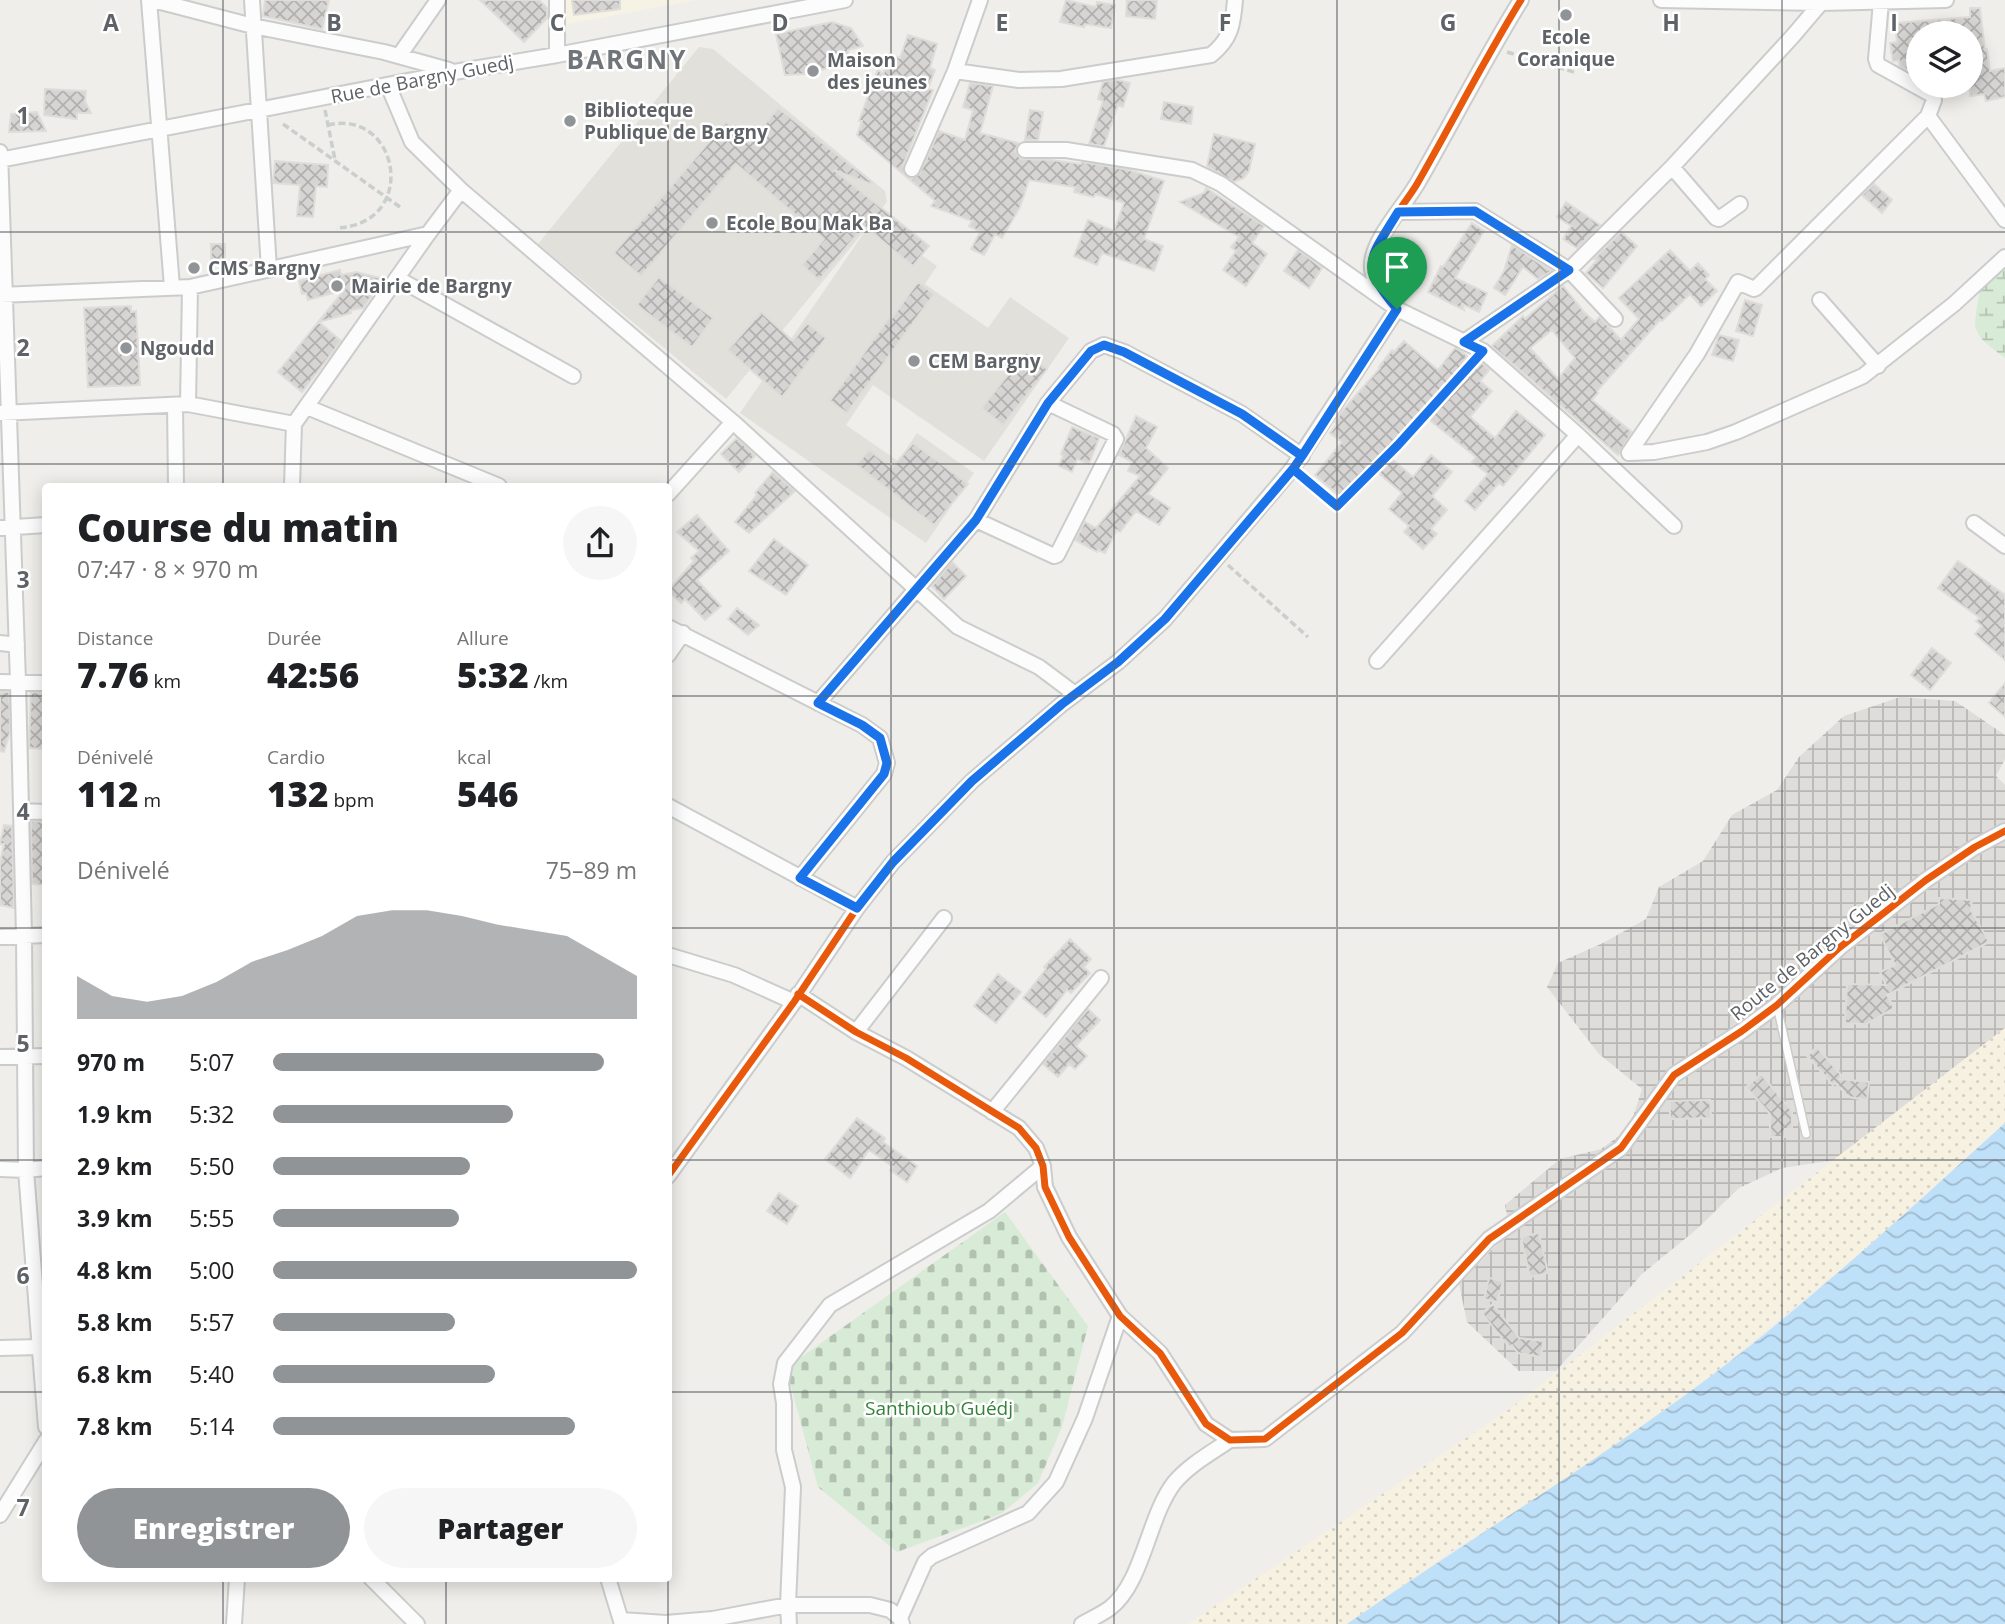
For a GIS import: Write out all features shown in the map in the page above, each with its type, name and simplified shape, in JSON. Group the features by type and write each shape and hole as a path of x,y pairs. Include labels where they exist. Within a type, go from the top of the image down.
{"street":[{"path":"172,287 151,0 253,26 399,56 454,72"},
{"path":"252,0 269,269"},
{"path":"399,56 438,0"},
{"path":"557,0 557,55"},
{"name":"Rue de Bargny Guedj","path":"0,160 845,0"},
{"path":"912,169 955,71 980,0"},
{"path":"955,71 1019,80 1061,79 1211,55 1224,45 1233,22 1235,0"},
{"path":"1397,309 1378,286 1372,271 1372,259 1521,0"},
{"path":"1661,0 1821,3 1946,0"},
{"path":"1881,2 1876,59 1878,65 1932,95 1934,100 1928,116 1756,288 1742,283 1737,285 1697,354 1629,453 1654,453 1707,442 1863,376 1954,304 2005,257"},
{"path":"1464,342 1569,270 1672,167 1821,3"},
{"path":"388,85 412,142 461,190 733,422 958,627 1039,667 1075,694"},
{"path":"1928,116 2005,220"},
{"path":"1025,150 1066,150 1192,170 1221,184 1397,309 1483,351 1578,435 1674,526"},
{"path":"0,152 6,527 18,682 26,1170 42,1355"},
{"path":"1672,167 1716,218 1719,219 1740,204"},
{"path":"292,483 294,424 461,190"},
{"path":"1398,212 1475,211 1569,270 1615,319"},
{"path":"3,295 190,287 428,234"},
{"path":"397,278 573,376"},
{"path":"176,483 190,287"},
{"path":"1820,300 1878,366"},
{"path":"672,1170 857,908 893,862 972,781 1075,694 1118,662 1165,619 1293,469 1397,309"},
{"path":"818,703 976,520 1048,403 1091,351 1104,345 1124,352 1242,414 1302,456"},
{"path":"976,520 1054,556 1057,555 1116,436 1048,403"},
{"path":"5,413 181,404 294,424"},
{"path":"307,407 492,483"},
{"path":"672,490 733,422"},
{"path":"1377,661 1578,435"},
{"path":"1974,523 2005,546"},
{"path":"6,527 42,526"},
{"path":"672,630 862,725 880,738 887,763 884,774 800,878"},
{"path":"672,650 683,634"},
{"path":"0,643 17,645"},
{"path":"0,682 42,683"},
{"path":"672,808 857,908"},
{"path":"21,811 42,812"},
{"name":"Route de Bargny Guedj","path":"1230,1440 1265,1439 1402,1334 1489,1239 1621,1148 1674,1075 1777,1006 1865,927 1926,880 1975,847 2005,831"},
{"path":"856,1032 944,918"},
{"path":"0,937 42,935"},
{"path":"672,959 734,975 796,998 906,1058 1019,1128 1036,1148 1043,1166 1045,1187 1069,1237 1120,1315 1160,1353 1206,1424 1230,1440 1194,1464 1174,1483 1159,1510 1125,1593 1111,1607 1082,1624"},
{"path":"992,1112 1101,978"},
{"path":"0,1056 42,1056"},
{"path":"789,1624 793,1487 784,1450 781,1384 785,1363 830,1305 989,1211 1043,1166"},
{"path":"0,1169 42,1168"},
{"path":"609,1582 622,1622 666,1623 713,1619 788,1605 870,1605 890,1610 901,1621 925,1562 932,1556 1028,1513 1056,1482 1085,1418 1120,1315"},
{"path":"0,1348 41,1337"},
{"path":"0,1516 42,1448"},
{"path":"234,1624 237,1582"},
{"path":"377,1582 417,1624"}],"lane":[{"path":"1777,1006 1805,1134"}],"path":[{"path":"1491,48 1577,73"},
{"path":"323,98 335,160"},
{"path":"328,125 344,123 366,130 383,146 391,168 392,180 387,198 378,212 348,228 336,228"},
{"path":"283,124 400,206"},
{"path":"1293,469 1337,506 1398,445 1483,351"},
{"path":"1218,556 1308,637"}],"shaded area":[{"path":"563,0 696,0 563,25"},
{"path":"699,47 713,49 885,191 887,202 872,220 937,266 925,284 988,328 1010,297 1069,338 984,461 873,385 846,425 898,461 917,433 974,473 926,543 740,413 870,224 726,399 538,244"},
{"path":"1900,697 1955,701 2005,735 2005,759 1996,776 2005,785 2005,1028 1835,1160 1782,1168 1739,1188 1697,1229 1642,1274 1556,1371 1519,1371 1467,1322 1459,1284 1510,1231 1505,1205 1560,1159 1601,1149 1629,1129 1642,1089 1599,1054 1547,987 1558,963 1603,943 1646,919 1659,887 1703,861 1732,815 1777,790 1799,757 1844,716"}],"green space":[{"path":"2005,268 2005,358 1979,336 1975,323 1980,289"},
{"name":"Santhioub Guédj","path":"1005,1212 1088,1326 1062,1427 1038,1483 1001,1514 897,1552 818,1487 786,1368"}],"sand":[{"path":"2005,1028 2005,1123 1857,1256 1712,1375 1566,1480 1452,1551 1347,1624 1188,1624 1508,1410"}],"water":[{"path":"2005,1123 2005,1624 1347,1624 1622,1440 1711,1376 1824,1285"}],"building":[{"path":"265,0 329,0 322,29 263,16"},
{"path":"480,0 539,0 547,8 547,18 524,42"},
{"path":"572,0 620,0 620,9 574,15"},
{"path":"1066,0 1096,7 1097,2 1115,5 1111,28 1085,24 1084,27 1060,22"},
{"path":"1127,0 1157,0 1155,19 1126,16"},
{"path":"1970,8 1980,8 1982,21 1920,21 1970,17"},
{"path":"832,22 851,28 863,46 848,50 850,63 804,74 785,75 776,34"},
{"path":"1906,22 1906,69 1900,66 1899,60 1893,61 1890,43 1897,42 1895,23"},
{"path":"1983,33 1990,71 2005,68 2005,97 1986,101"},
{"path":"908,35 937,44 930,68 935,70 928,89 933,90 903,165 905,175 912,179 920,173 939,131 965,140 973,110 963,107 970,83 993,86 980,133 1018,143 1015,151 1021,159 1082,162 1129,170 1164,181 1144,239 1163,246 1154,271 1102,253 1097,265 1074,256 1088,220 1114,231 1124,203 1095,194 1094,197 1074,192 1075,187 1029,180 1020,207 1002,238 995,234 984,255 971,249 980,232 969,226 972,221 931,206 935,201 857,135 862,121 859,121 878,69 883,75 889,54 900,58"},
{"path":"1118,80 1130,83 1123,107 1118,105 1104,146 1089,144 1103,101 1098,99 1103,82"},
{"path":"45,89 86,91 85,101 91,113 77,113 77,119 44,115"},
{"path":"1164,102 1193,107 1191,124 1161,119"},
{"path":"778,108 872,182 871,184 834,170 929,246 913,266 864,226 819,280 802,265 824,239 736,164 641,276 614,253 726,122 750,143"},
{"path":"1030,110 1043,112 1038,140 1025,140"},
{"path":"37,112 46,131 9,132 11,114"},
{"path":"1214,134 1255,144 1249,171 1244,178 1234,182 1207,166"},
{"path":"275,161 328,165 327,187 316,186 313,217 297,216 300,185 273,183"},
{"path":"1874,184 1892,200 1882,213 1862,195"},
{"path":"1206,188 1264,226 1252,243 1267,254 1246,286 1223,270 1236,251 1231,247 1239,237 1180,202 1204,193"},
{"path":"1566,202 1600,225 1577,248 1563,239 1571,226 1557,217"},
{"path":"1472,223 1484,231 1455,278 1487,293 1479,312 1462,304 1464,310 1428,292 1441,266 1443,267"},
{"path":"1621,232 1637,246 1603,288 1586,273 1597,260 1594,259"},
{"path":"211,244 225,244 225,265 211,265"},
{"path":"1512,245 1551,271 1538,279 1523,267 1505,295 1494,288 1504,271"},
{"path":"1298,250 1322,268 1309,288 1284,271"},
{"path":"1670,250 1690,271 1698,263 1709,275 1705,279 1717,291 1701,306 1690,294 1660,320 1597,391 1592,400 1632,432 1618,455 1492,346 1523,316 1525,319 1563,286 1584,312 1595,322 1600,317 1621,340 1639,319 1619,298","holes":["1552,330 1575,358 1558,379 1530,348"]},
{"path":"340,270 341,275 356,272 384,279 374,281 377,288 363,308 319,322 341,341 302,392 278,372 344,290 308,300 306,293 302,294 299,281"},
{"path":"659,277 713,318 692,347 637,305"},
{"path":"918,282 934,294 847,413 830,401"},
{"path":"1745,300 1762,305 1753,336 1736,331"},
{"name":"Ngoudd","path":"131,306 131,312 136,311 140,385 88,387 84,308"},
{"path":"761,312 793,341 807,323 826,338 782,397 728,350"},
{"path":"1719,335 1739,340 1733,361 1712,355"},
{"path":"1404,341 1438,370 1455,348 1461,351 1467,356 1454,379 1478,359 1489,370 1480,381 1492,391 1470,417 1495,438 1516,411 1545,435 1503,486 1499,483 1475,510 1465,501 1488,474 1472,462 1476,457 1422,414 1385,453 1413,477 1431,455 1452,472 1432,496 1447,510 1431,529 1437,534 1423,549 1404,532 1409,526 1389,509 1402,493 1369,465 1342,498 1315,475 1342,442 1330,433 1342,411 1380,368 1392,350 1394,352"},
{"path":"1026,352 1047,369 1003,425 982,408"},
{"path":"1136,416 1157,427 1146,448 1168,468 1148,494 1170,508 1159,525 1136,511 1120,532 1117,530 1105,553 1098,550 1097,552 1075,540 1085,522 1096,528 1140,476 1128,471 1132,462 1119,455"},
{"path":"1072,427 1099,438 1089,464 1077,459 1072,472 1059,466"},
{"path":"737,438 755,456 739,472 721,454"},
{"path":"913,443 968,484 934,525 857,465 869,450 892,468"},
{"path":"773,472 795,491 749,533 735,522"},
{"path":"697,515 729,551 697,580 721,606 705,620 685,599 681,603 672,595 672,586 694,561 691,558 699,551 677,532"},
{"path":"774,539 808,565 786,595 749,571"},
{"path":"1958,561 2005,595 2005,660 1975,634 1982,626 1976,621 1980,618 1938,588"},
{"path":"952,562 966,576 944,599 932,586"},
{"path":"737,608 759,625 748,635 728,619"},
{"path":"1932,648 1951,663 1930,690 1911,675"},
{"path":"2005,683 2005,717 1989,703"},
{"path":"0,692 9,692 10,732 4,752 0,751"},
{"path":"31,692 42,693 42,749 29,748"},
{"path":"31,821 42,822 42,885 32,884"},
{"path":"4,825 12,826 14,908 0,905 0,863 4,844 0,844"},
{"path":"1939,898 1972,900 1971,910 1989,942 1887,995 1894,1008 1866,1024 1845,1023 1847,984 1886,985 1880,972 1895,965 1880,934 1939,904"},
{"path":"1070,939 1091,959 1084,967 1090,973 1071,993 1067,990 1046,1017 1023,998 1046,969 1044,967"},
{"path":"998,974 1021,992 996,1023 974,1006"},
{"path":"1088,1009 1100,1020 1076,1046 1087,1056 1075,1069 1069,1064 1058,1077 1043,1064"},
{"path":"1817,1047 1842,1076 1839,1079 1869,1082 1867,1100 1849,1097 1835,1083 1833,1085 1807,1056"},
{"path":"1761,1074 1792,1111 1792,1129 1785,1129 1785,1137 1770,1137 1770,1114 1746,1087"},
{"path":"1710,1100 1711,1118 1670,1119 1670,1101"},
{"path":"857,1118 885,1138 883,1142 917,1166 907,1182 890,1170 893,1167 869,1150 850,1178 825,1159"},
{"path":"779,1193 798,1206 787,1224 767,1211"},
{"path":"1539,1233 1548,1273 1530,1277 1521,1237"},
{"path":"1489,1278 1503,1281 1497,1302 1484,1299"},
{"path":"1493,1304 1519,1338 1543,1341 1541,1357 1518,1353 1512,1345 1509,1347 1482,1313"}],"cycle path":[{"path":"672,1170 794,1002 857,908 893,862 972,781 1062,704 1118,662 1165,619 1292,469 1397,309 1380,288 1372,270 1378,243 1417,184 1521,0"},
{"path":"798,994 856,1032 906,1058 1019,1128 1036,1148 1043,1166 1045,1187 1069,1237 1120,1316 1160,1353 1206,1424 1230,1440 1265,1439 1402,1333 1489,1239 1621,1148 1674,1075 1777,1005 1839,948 1926,880 1975,847 2005,831"}],"place":[{"name":"Ecole Coranique","path":"1566,15"},
{"name":"Maison des jeunes","path":"813,71"},
{"name":"Biblioteque Publique de Bargny","path":"570,121"},
{"name":"Ecole Bou Mak Ba","path":"712,223"},
{"name":"CMS Bargny","path":"194,268"},
{"name":"Mairie de Bargny","path":"337,286"},
{"name":"Ngoudd","path":"126,348"},
{"name":"CEM Bargny","path":"914,361"}],"district":[{"name":"BARGNY","path":"627,60"}],"route":[{"path":"1397,309 1302,456 1293,469 1165,619 1118,662 1062,704 972,781 893,862 857,908 800,878 884,774 887,763 880,738 862,725 818,703 976,520 1048,403 1091,351 1104,345 1124,352 1242,414 1302,456 1293,469 1337,506 1398,445 1483,351 1464,342 1569,270 1475,211 1398,212 1372,259 1372,271 1378,286 1397,309"}]}
